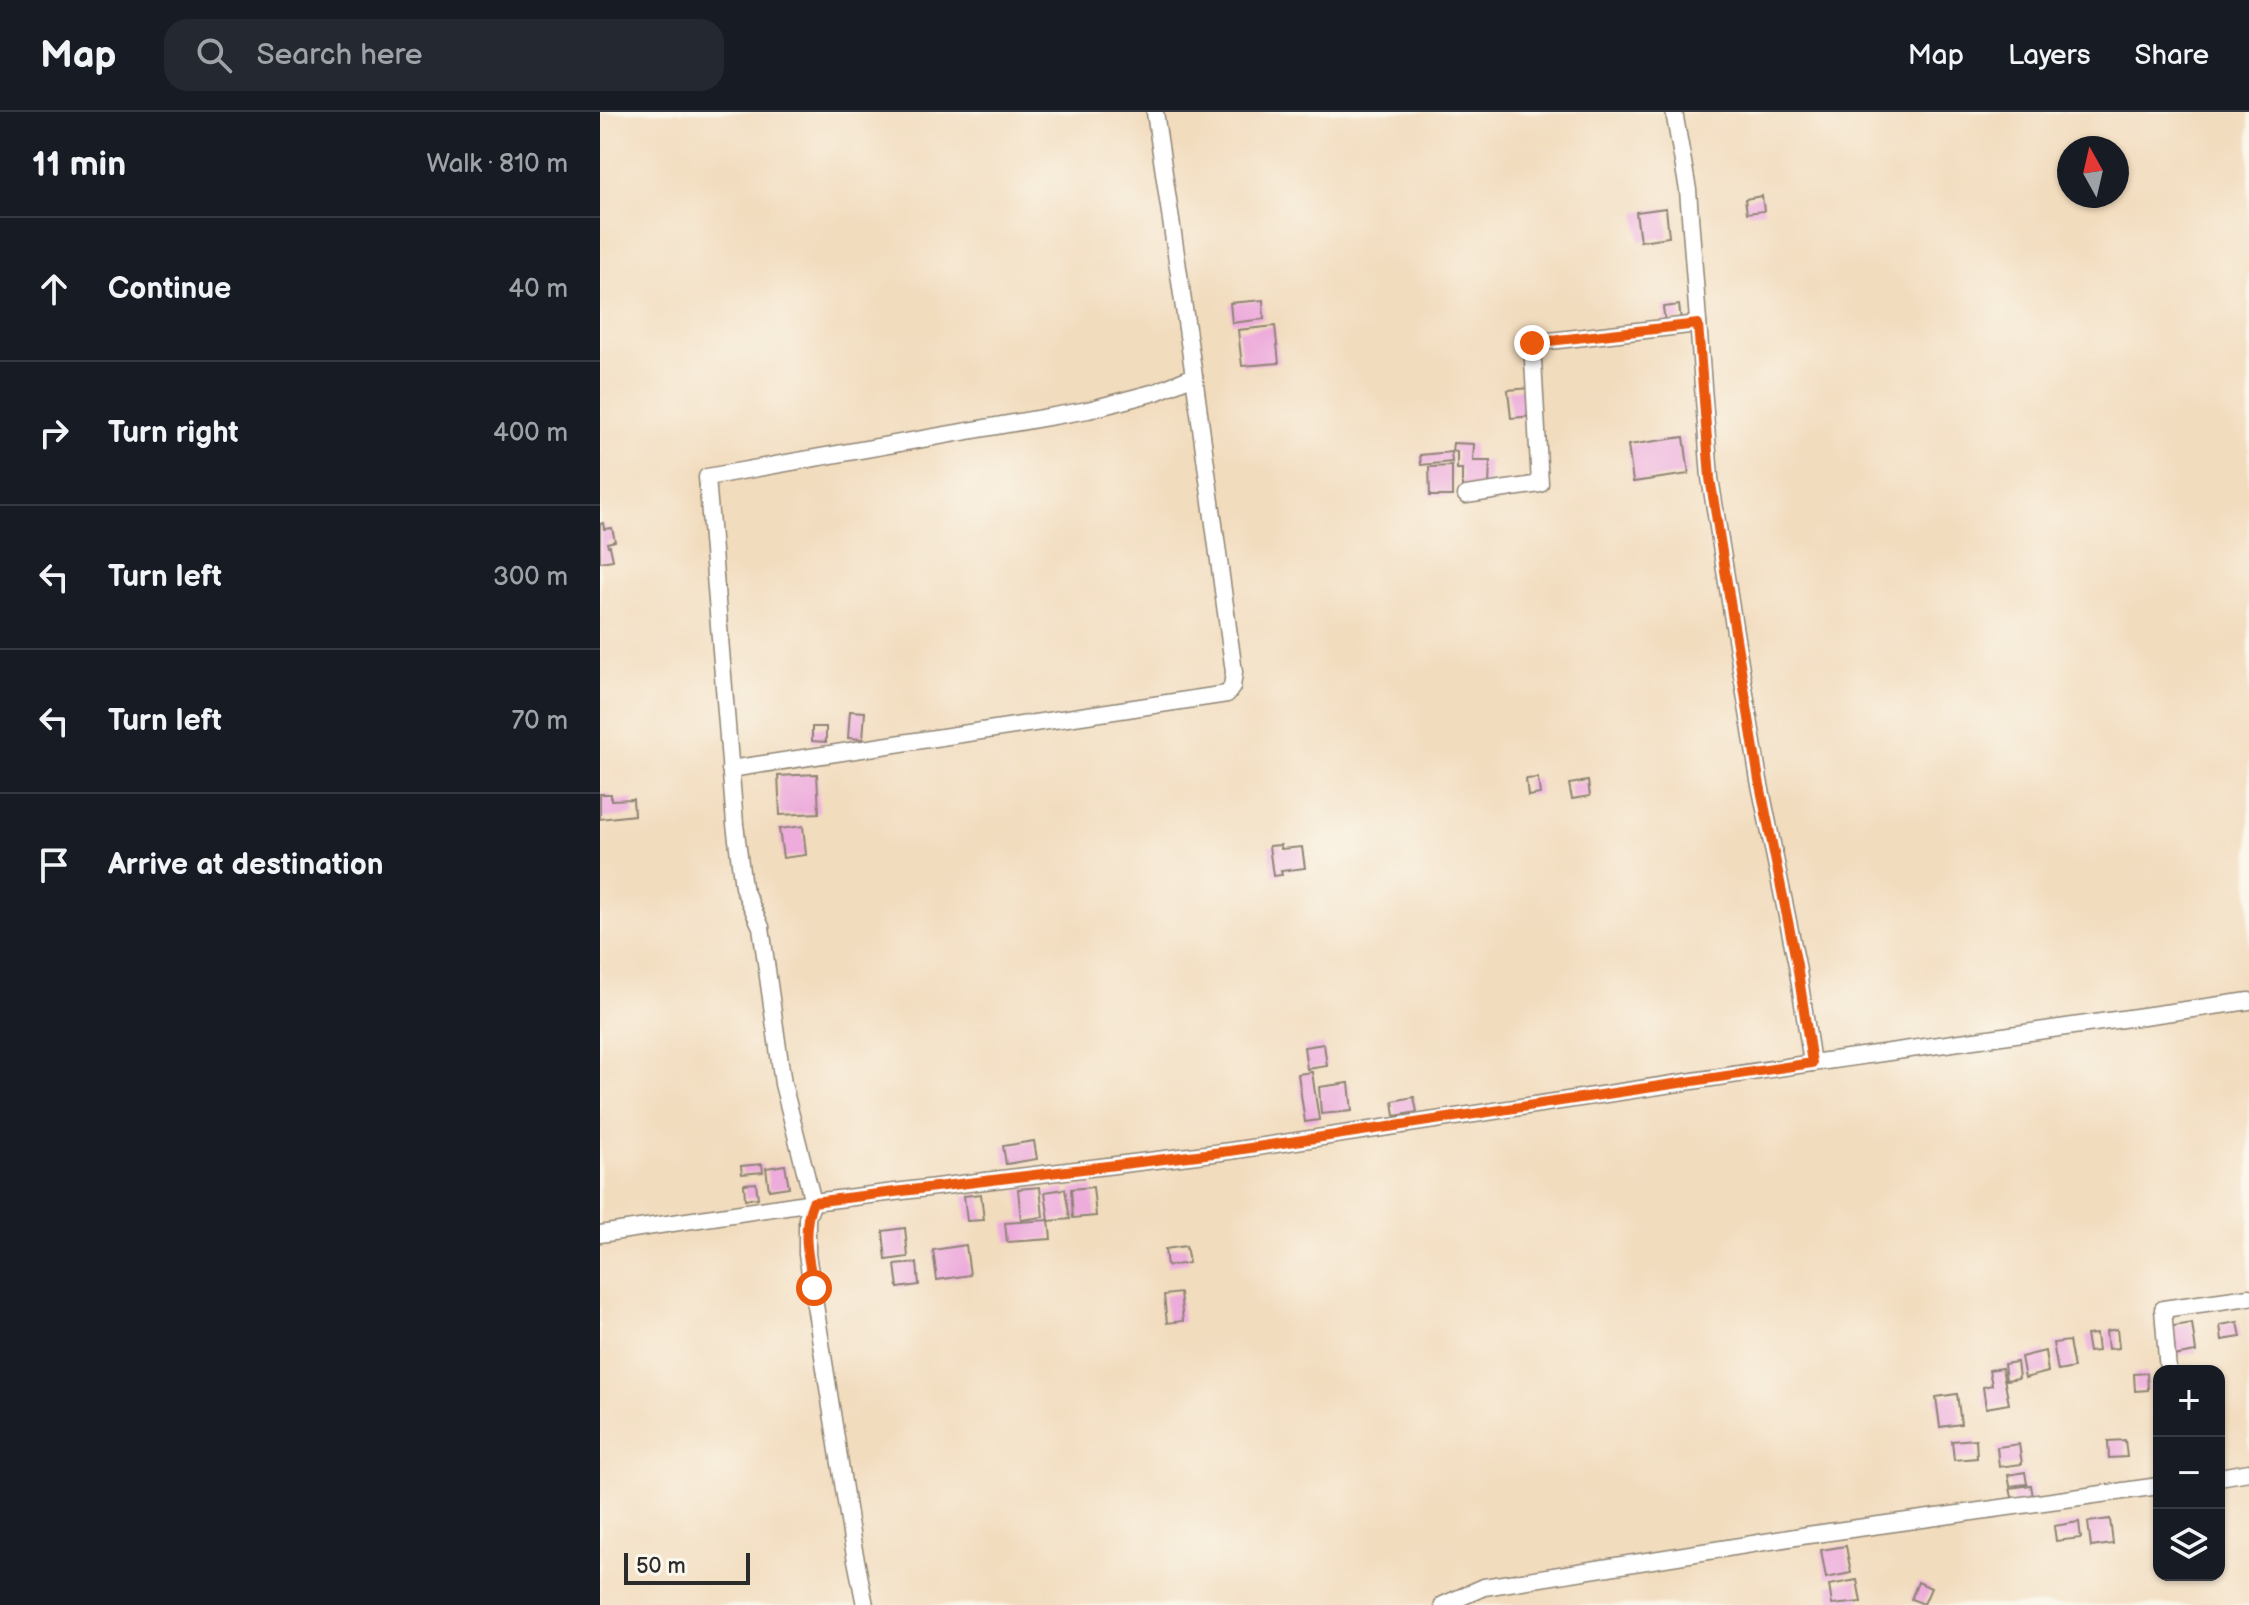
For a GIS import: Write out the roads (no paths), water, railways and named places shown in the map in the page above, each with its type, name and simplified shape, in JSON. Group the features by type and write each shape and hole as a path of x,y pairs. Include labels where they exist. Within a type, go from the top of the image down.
{"street":[{"path":"730,769 1227,694 1232,687 1234,672 1155,112"},
{"path":"1674,112 1688,190 1710,478 1759,780 1797,965 1812,1063"},
{"path":"1466,495 1540,484 1532,343 1698,324"},
{"path":"865,1605 807,1254 807,1218 813,1202 783,1084 761,927 743,887 730,769 707,477 1088,410 1156,392 1194,376"},
{"path":"600,1234 813,1202 1230,1151 2249,1001"},
{"path":"2168,1365 2163,1309 2249,1297"},
{"path":"2225,1476 2249,1472"},
{"path":"1443,1605 1484,1587 1808,1535 2153,1487"}]}
